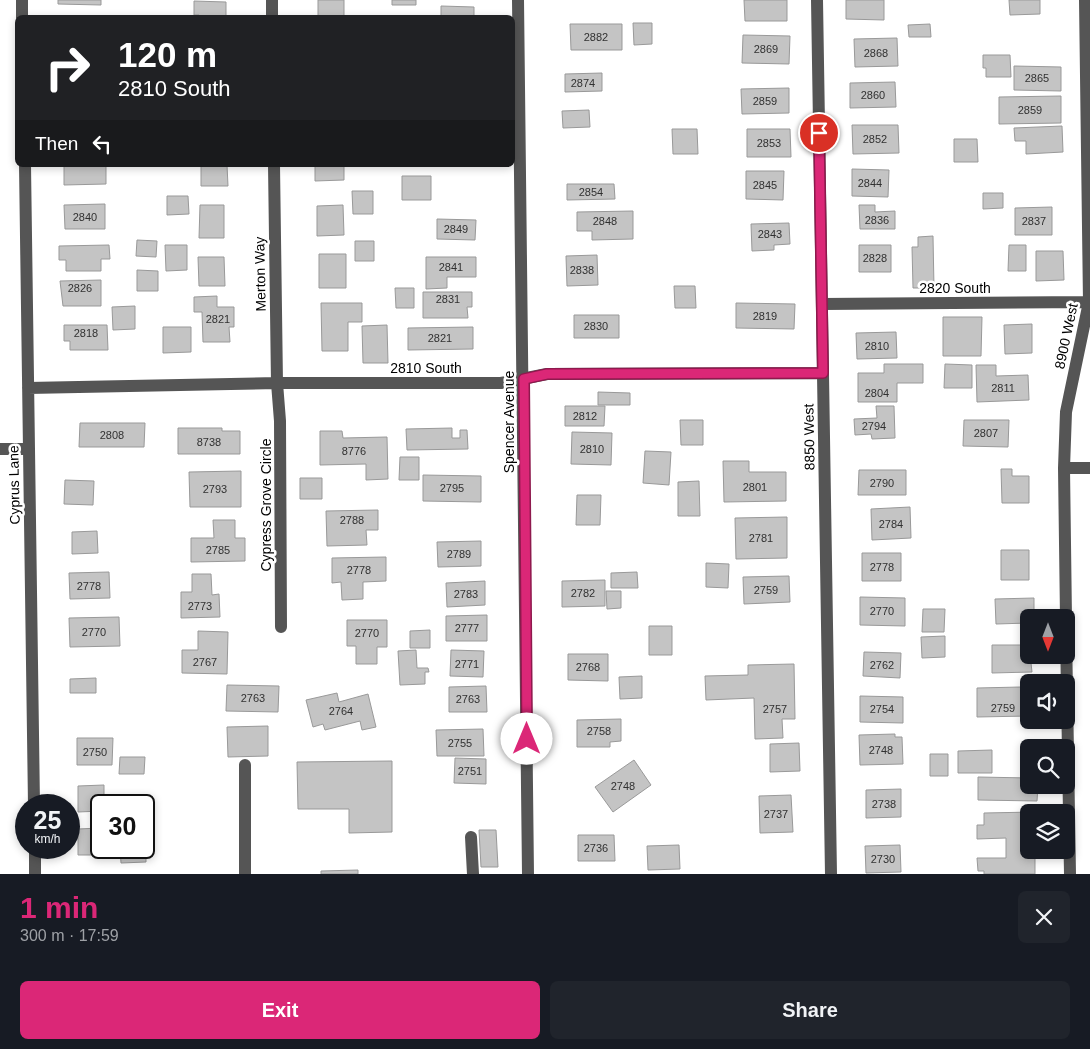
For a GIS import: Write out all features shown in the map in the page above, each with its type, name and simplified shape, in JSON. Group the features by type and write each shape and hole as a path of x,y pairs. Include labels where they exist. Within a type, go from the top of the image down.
{"street":[{"path":"22,0 22,15"},
{"path":"272,0 272,15"},
{"name":"Spencer Avenue","path":"518,0 524,379 528,874"},
{"name":"8850 West","path":"817,0 831,874"},
{"name":"8900 West","path":"1066,609 1064,468 1066,412 1089,302 1084,0"},
{"name":"Cyprus Lane","path":"25,167 34,794"},
{"name":"Merton Way","path":"274,167 277,383"},
{"name":"2820 South","path":"822,304 1089,302"},
{"name":"2810 South","path":"28,388 277,383 501,383 547,374 823,373"},
{"name":"Cypress Grove Circle","path":"277,383 280,421 282,627"},
{"path":"0,449 29,449"},
{"path":"1064,468 1090,468"},
{"path":"1067,664 1070,874"},
{"path":"245,765 245,874"},
{"path":"471,837 473,874"},
{"path":"35,859 35,874"}],"building":[{"path":"58,0 101,0 101,5 58,4"},
{"path":"318,0 344,0 344,15 318,15"},
{"path":"392,0 416,0 416,5 392,5"},
{"path":"744,0 787,0 787,21 745,21"},
{"path":"846,0 884,0 884,20 846,19"},
{"path":"1009,0 1040,0 1040,14 1010,15"},
{"path":"194,1 226,2 226,15 194,15"},
{"path":"441,6 474,7 474,15 441,15"},
{"path":"633,23 652,23 652,44 634,45"},
{"path":"570,24 622,24 622,50 571,50"},
{"path":"930,24 931,37 909,37 908,25"},
{"path":"743,35 790,36 789,64 742,63"},
{"path":"897,38 898,66 855,67 854,39"},
{"path":"983,55 1010,55 1011,77 986,77 986,68 983,68"},
{"path":"1014,66 1061,67 1061,91 1014,90"},
{"path":"602,73 602,91 565,92 565,74"},
{"path":"895,82 896,107 850,108 850,83"},
{"path":"789,88 789,113 742,114 741,89"},
{"path":"1061,96 1061,123 999,124 999,97"},
{"path":"589,110 590,127 563,128 562,111"},
{"path":"852,125 898,125 899,153 853,154"},
{"path":"1062,126 1063,152 1026,154 1026,141 1015,141 1014,128"},
{"path":"672,129 697,129 698,154 673,154"},
{"path":"747,129 790,129 791,157 747,157"},
{"path":"954,139 977,139 978,162 954,162"},
{"path":"64,167 106,167 106,184 64,185"},
{"path":"201,167 227,167 228,186 201,186"},
{"path":"315,167 344,167 344,180 315,181"},
{"path":"852,169 889,170 888,197 852,196"},
{"path":"746,171 784,171 783,200 746,199"},
{"path":"402,176 431,176 431,200 402,200"},
{"path":"567,184 614,184 615,199 567,200"},
{"path":"352,191 373,191 373,214 353,214"},
{"path":"983,193 1003,193 1003,208 983,209"},
{"path":"167,196 188,196 189,214 167,215"},
{"path":"105,204 105,229 65,229 64,205"},
{"path":"200,205 224,205 224,238 199,238"},
{"path":"343,205 344,235 317,236 317,206"},
{"path":"859,205 875,205 875,212 895,211 895,229 860,229"},
{"path":"1052,207 1052,235 1015,235 1015,208"},
{"path":"633,211 633,239 592,240 592,231 577,231 577,212"},
{"path":"437,219 476,220 475,240 437,239"},
{"path":"789,223 790,244 774,245 774,250 752,251 751,224"},
{"path":"933,236 934,288 913,288 912,247 918,247 918,237"},
{"path":"137,240 157,241 156,257 136,256"},
{"path":"355,241 374,241 374,261 355,261"},
{"path":"109,245 110,259 101,259 101,271 66,271 66,260 59,260 59,246"},
{"path":"165,245 187,245 187,270 166,271"},
{"path":"859,245 891,245 891,272 859,272"},
{"path":"1009,245 1026,245 1026,271 1008,271"},
{"path":"1036,251 1063,251 1064,280 1036,281"},
{"path":"319,254 346,254 346,288 319,288"},
{"path":"597,255 598,285 567,286 566,256"},
{"path":"198,257 224,257 225,286 199,286"},
{"path":"426,257 476,257 476,277 447,277 447,288 426,289"},
{"path":"137,270 158,271 158,291 137,291"},
{"path":"101,280 101,306 63,306 60,281"},
{"path":"674,286 695,286 696,308 675,308"},
{"path":"395,288 414,288 414,308 396,308"},
{"path":"423,292 472,292 472,307 467,307 468,318 423,318"},
{"path":"217,296 217,307 234,307 234,327 229,327 230,342 203,342 202,312 194,312 194,297"},
{"path":"321,303 362,303 362,322 348,322 348,351 322,351"},
{"path":"736,303 795,304 794,329 736,328"},
{"path":"135,306 135,329 113,330 112,307"},
{"path":"574,315 619,315 619,338 574,338"},
{"path":"943,317 982,317 981,356 943,356"},
{"path":"1032,324 1032,353 1005,354 1004,325"},
{"path":"64,325 107,325 108,350 70,350 70,341 64,341"},
{"path":"387,325 388,363 363,363 362,326"},
{"path":"163,327 191,327 191,352 163,353"},
{"path":"473,327 473,349 408,350 408,328"},
{"path":"896,332 897,358 857,359 856,333"},
{"path":"884,364 923,364 923,383 897,383 897,402 858,402 858,373 884,373"},
{"path":"945,364 972,365 972,388 944,388"},
{"path":"976,365 996,365 996,376 1028,375 1029,400 977,402"},
{"path":"598,392 630,393 630,405 598,405"},
{"path":"565,406 605,406 604,426 565,426"},
{"path":"876,406 894,406 895,438 872,439 871,434 855,435 854,419 877,418"},
{"path":"680,420 703,420 703,445 681,445"},
{"path":"964,420 1009,420 1008,447 963,446"},
{"path":"80,423 145,423 144,447 79,447"},
{"path":"178,428 222,428 222,431 240,431 240,454 178,454"},
{"path":"452,428 452,438 460,438 460,430 467,430 468,449 407,450 406,429"},
{"path":"320,431 342,431 343,438 387,437 388,479 366,480 366,464 320,465"},
{"path":"572,432 612,433 611,465 571,464"},
{"path":"645,451 671,452 669,485 643,483"},
{"path":"400,457 419,457 419,480 399,480"},
{"path":"723,461 749,461 749,472 786,472 786,501 724,502"},
{"path":"1001,469 1012,469 1012,476 1029,476 1029,503 1002,503"},
{"path":"859,470 906,470 906,495 858,495"},
{"path":"241,471 241,507 190,507 189,472"},
{"path":"423,475 481,476 481,502 423,501"},
{"path":"300,478 322,478 322,499 300,499"},
{"path":"65,480 94,481 93,505 64,504"},
{"path":"699,481 700,516 678,516 678,482"},
{"path":"577,495 601,495 600,525 576,525"},
{"path":"910,507 911,538 872,540 871,509"},
{"path":"378,510 378,530 366,530 367,545 327,546 326,511"},
{"path":"787,517 787,558 736,559 735,518"},
{"path":"213,520 235,520 235,538 245,538 245,561 191,562 191,538 214,538"},
{"path":"97,531 98,553 72,554 72,532"},
{"path":"481,541 481,566 438,567 437,542"},
{"path":"1001,550 1029,550 1029,580 1001,580"},
{"path":"862,553 901,553 901,581 862,581"},
{"path":"386,557 386,581 363,582 363,599 342,600 341,582 332,583 332,558"},
{"path":"706,563 729,564 728,588 706,587"},
{"path":"109,572 110,598 70,599 69,573"},
{"path":"637,572 638,588 611,588 611,573"},
{"path":"192,574 211,574 212,595 219,594 220,617 181,618 181,592 192,592"},
{"path":"789,576 790,602 744,604 743,577"},
{"path":"605,580 605,606 562,607 562,581"},
{"path":"485,581 485,605 447,607 446,583"},
{"path":"606,591 621,591 621,608 607,609"},
{"path":"860,597 905,598 905,626 860,625"},
{"path":"1034,598 1034,609 1020,609 1020,623 996,624 995,599"},
{"path":"923,609 945,609 944,632 922,632"},
{"path":"487,615 487,641 446,641 446,616"},
{"path":"119,617 120,646 70,647 69,618"},
{"path":"347,620 387,620 387,647 377,647 377,664 356,664 356,646 347,646"},
{"path":"649,626 672,626 672,655 649,655"},
{"path":"430,630 430,648 410,648 410,631"},
{"path":"198,631 228,632 227,674 182,673 182,650 198,650"},
{"path":"945,636 945,657 922,658 921,637"},
{"path":"992,645 1020,645 1020,664 1031,664 1032,672 992,673"},
{"path":"416,650 417,668 428,668 429,672 425,672 425,684 400,685 398,651"},
{"path":"451,650 484,651 483,677 450,676"},
{"path":"864,652 901,653 900,678 863,676"},
{"path":"568,654 608,654 608,681 568,680"},
{"path":"794,664 795,719 782,719 783,738 755,739 754,698 706,700 705,676 748,675 748,665"},
{"path":"642,676 642,698 620,699 619,677"},
{"path":"96,678 96,693 70,693 70,679"},
{"path":"227,685 279,686 278,712 226,711"},
{"path":"486,686 487,712 449,712 449,687"},
{"path":"1020,687 1020,716 977,717 977,688"},
{"path":"337,693 339,702 368,694 376,727 362,730 360,721 325,730 323,724 313,727 306,700"},
{"path":"860,696 903,697 903,723 860,722"},
{"path":"621,719 621,741 610,742 610,747 577,747 577,720"},
{"path":"268,726 268,756 228,757 227,727"},
{"path":"483,729 484,756 437,756 436,730"},
{"path":"895,734 895,737 902,737 903,764 860,765 859,735"},
{"path":"77,738 113,738 112,765 77,765"},
{"path":"799,743 800,771 770,772 770,744"},
{"path":"992,750 992,773 958,773 958,751"},
{"path":"930,754 948,754 948,776 930,776"},
{"path":"120,757 145,757 144,774 119,774"},
{"path":"455,758 486,759 486,784 454,783"},
{"path":"634,760 651,785 613,812 595,787"},
{"path":"392,761 392,832 349,833 349,809 298,809 297,762"},
{"path":"978,777 1020,778 1020,794 1037,794 1037,801 978,800"},
{"path":"104,785 104,794 90,794 90,811 80,812 78,786"},
{"path":"901,789 901,817 866,818 866,790"},
{"path":"791,795 793,832 760,833 759,796"},
{"path":"1020,812 1020,859 1035,859 1035,874 984,874 984,871 978,871 977,858 1006,858 1006,838 977,839 977,825 984,825 984,813"},
{"path":"90,828 90,855 80,855 80,829"},
{"path":"479,830 496,830 498,867 481,867"},
{"path":"578,835 614,835 615,861 578,861"},
{"path":"679,845 680,869 648,870 647,846"},
{"path":"900,845 901,872 866,873 865,846"},
{"path":"121,859 146,859 146,862 121,863"},
{"path":"358,870 358,874 321,874 321,871"}],"route":[{"path":"527,739 524,379 547,374 823,373 819,133"}]}
